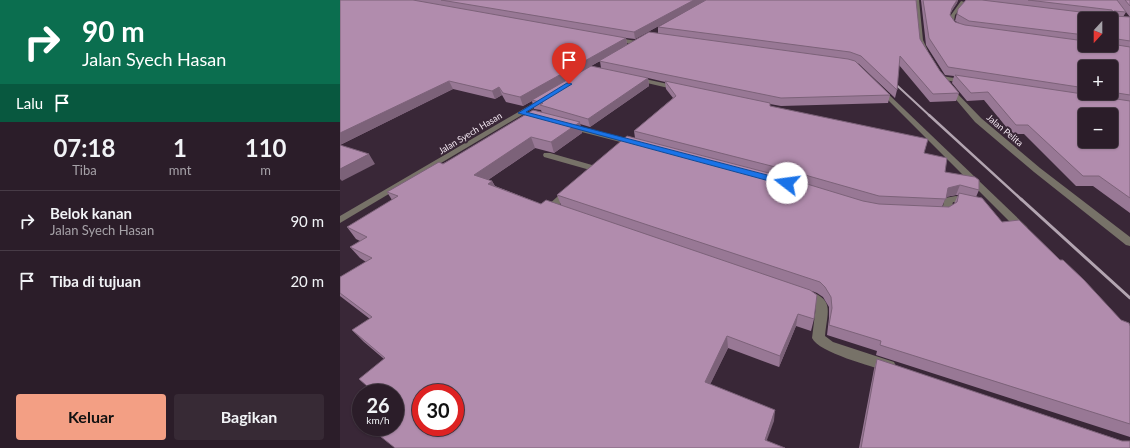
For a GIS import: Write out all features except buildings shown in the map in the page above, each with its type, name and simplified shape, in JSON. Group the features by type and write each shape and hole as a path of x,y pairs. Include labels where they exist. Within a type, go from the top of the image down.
{"street":[{"path":"916,0 922,46 930,59"},
{"path":"957,1 971,2"},
{"path":"963,2 953,15 951,21 955,26 964,30"},
{"path":"605,38 640,41 624,51"},
{"name":"Jalan Pelita","path":"973,83 940,75 978,120 1037,170 1130,242"},
{"path":"631,78 686,90"},
{"path":"875,84 1027,233"},
{"name":"Jalan Syech Hasan","path":"340,220 553,93"},
{"path":"521,113 544,119"},
{"path":"559,123 642,145"},
{"path":"918,139 934,142"},
{"path":"547,155 596,169 551,207 566,212"},
{"path":"927,212 947,212 948,202 950,199 982,204 1001,209"},
{"path":"790,290 813,297 819,301 822,306 818,338 823,342 829,346 897,369"}],"railway":[{"path":"890,79 930,116"},
{"path":"929,115 1022,200"},
{"path":"1021,199 1130,298"}],"route":[{"path":"569,84 521,113 787,183"}]}
